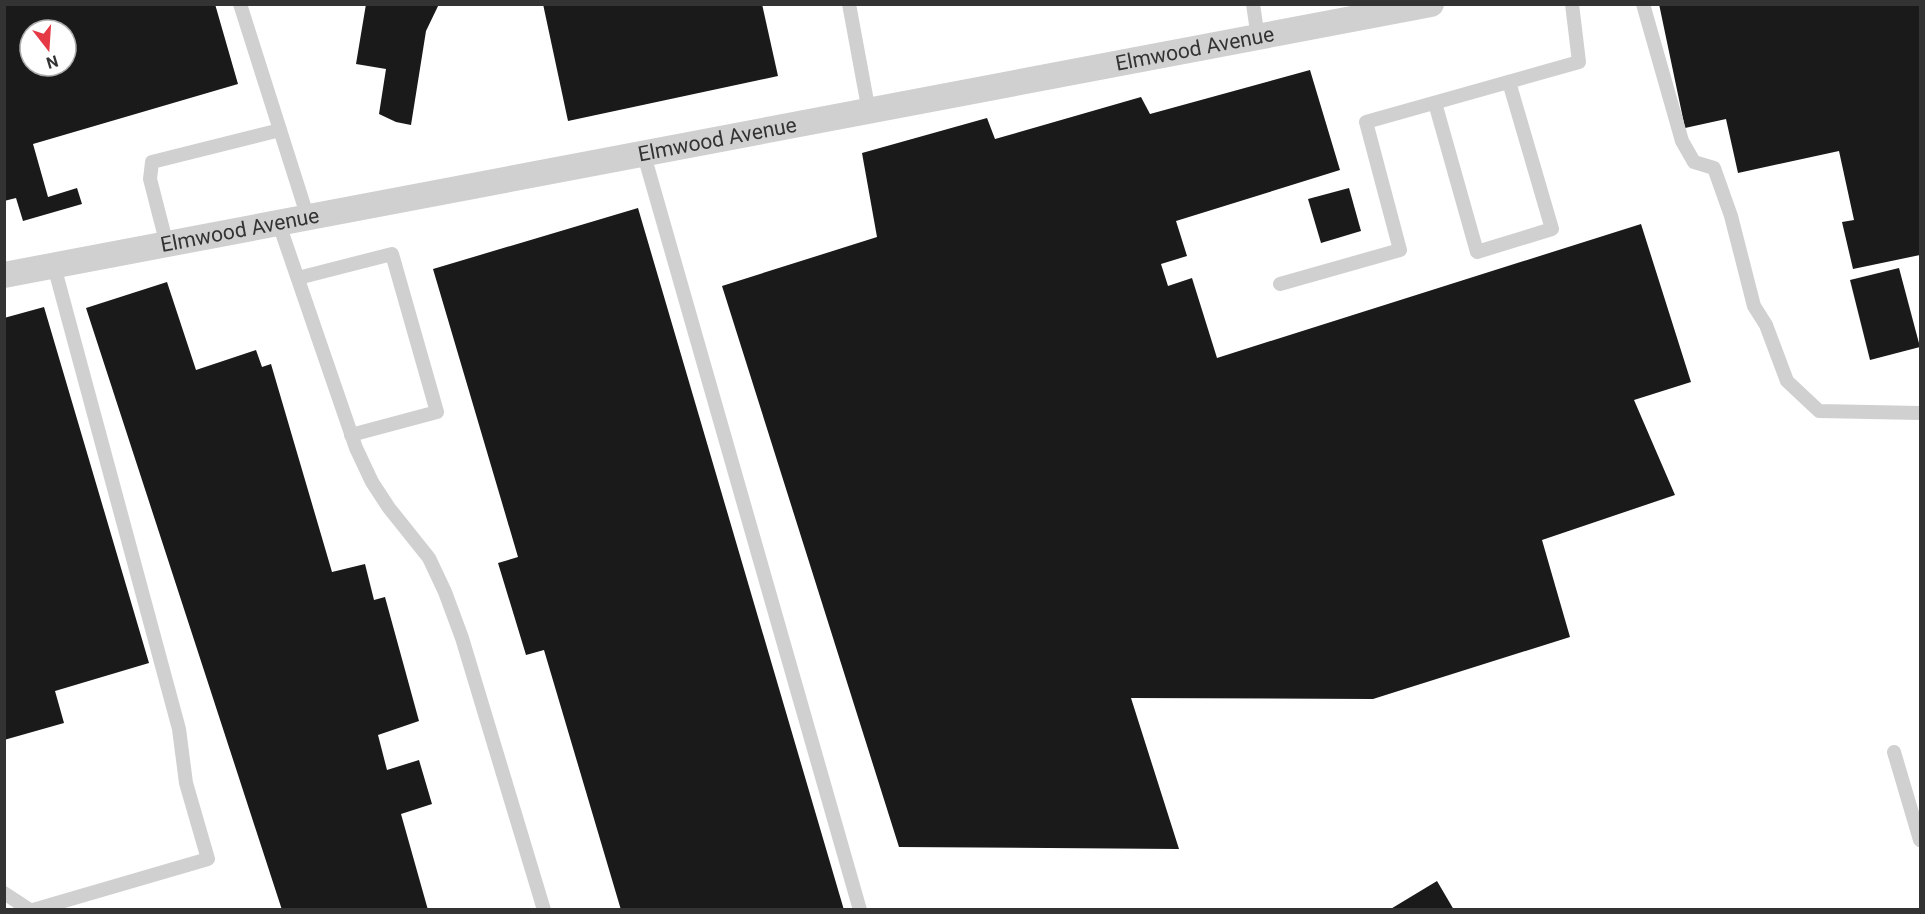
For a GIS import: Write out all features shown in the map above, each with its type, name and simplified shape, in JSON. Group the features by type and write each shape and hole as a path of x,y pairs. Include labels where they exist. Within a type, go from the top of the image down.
{"street":[{"name":"Elmwood Avenue","path":"4,275 1431,4"}],"lane":[{"path":"240,4 308,219"},
{"path":"849,4 869,112"},
{"path":"1253,4 1258,38"},
{"path":"1280,284 1400,250 1366,122 1579,62 1572,4"},
{"path":"1643,4 1682,141 1694,162 1714,168 1731,216 1754,306 1766,325 1787,381 1819,411 1920,413"},
{"path":"1435,103 1478,252 1552,230 1509,82"},
{"path":"167,245 150,179 153,162 280,130"},
{"path":"644,155 860,909"},
{"path":"279,224 351,435 372,482 389,508 429,558 446,592 544,909"},
{"path":"298,278 392,254 436,412 351,435"},
{"path":"4,893 31,909 208,859 186,783 179,729 54,266"},
{"path":"1894,752 1920,840"}],"building":[{"path":"4,4 215,4 238,84 33,144 48,197 77,188 82,204 23,221 16,198 4,201"},
{"path":"366,4 439,4 426,31 411,125 396,122 379,114 386,69 356,64"},
{"path":"543,4 762,4 778,76 568,121"},
{"path":"1659,4 1920,4 1920,255 1853,269 1842,222 1854,220 1839,151 1738,173 1726,119 1685,128"},
{"path":"1310,70 1340,170 1176,221 1187,256 1161,264 1168,286 1192,278 1217,358 1641,224 1691,382 1634,400 1675,495 1542,540 1570,637 1373,699 1131,698 1179,849 899,847 722,286 877,237 862,153 987,118 995,139 1141,97 1150,114"},
{"path":"1349,188 1361,231 1321,243 1308,199"},
{"path":"638,208 844,910 621,910 544,650 526,655 498,563 518,557 433,269"},
{"path":"1899,268 1920,347 1870,360 1850,280"},
{"path":"167,282 196,370 256,350 262,367 271,364 332,572 365,564 374,600 385,597 419,721 378,735 387,770 419,760 432,804 401,814 428,910 282,910 86,308"},
{"path":"44,307 149,663 55,691 64,723 4,740 4,318"},
{"path":"1437,881 1454,910 1389,910"}]}
